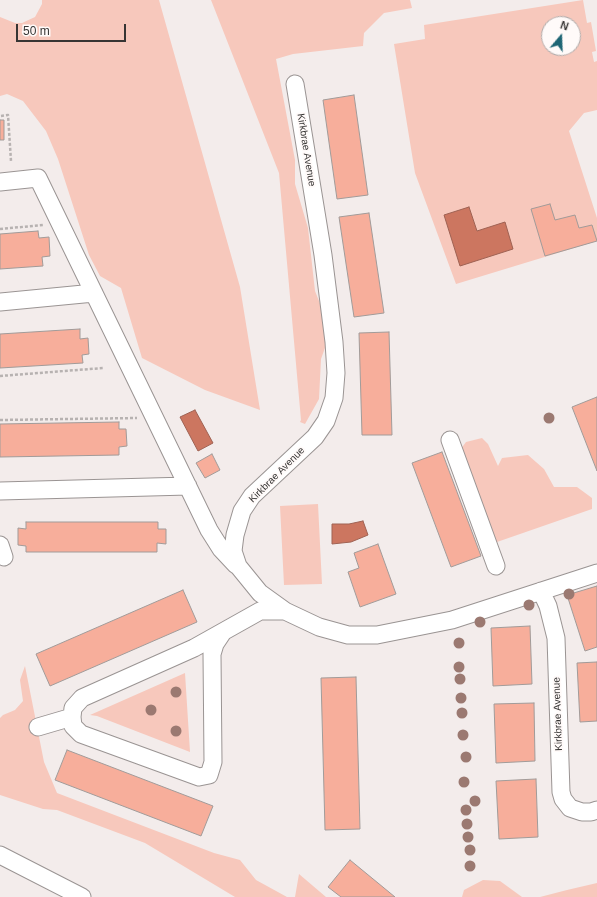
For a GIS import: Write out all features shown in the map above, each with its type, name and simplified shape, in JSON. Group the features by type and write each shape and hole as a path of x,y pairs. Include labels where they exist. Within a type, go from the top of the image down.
{"street":[{"name":"Kirkbrae Avenue","path":"295,84 322,247 334,342 336,373 334,398 326,421 316,437 252,496 242,511 235,535 233,550 238,566 260,593 285,610 320,627 348,635 377,635 452,620 597,573"},
{"path":"0,182 38,178 209,530 221,548 238,566"},
{"path":"0,302 94,293"},
{"path":"450,440 496,566"},
{"path":"0,491 188,486"},
{"name":"Kirkbrae Avenue","path":"541,591 548,606 556,638 561,792 564,800 570,808 582,812 597,810"},
{"path":"223,632 215,644 212,654 213,762 209,775 199,778 81,734 74,726 72,718 73,708 82,698 191,650 260,611 285,610"},
{"path":"38,727 72,718"},
{"path":"0,855 82,897"}],"path":[{"path":"1,116 8,115 11,161"},
{"path":"0,229 45,225 45,230"},
{"path":"0,376 103,368"},
{"path":"0,420 155,417"}],"shaded area":[{"path":"42,0 159,0 240,287 260,410 205,390 142,358 121,288 100,276 89,255 58,159 46,131 23,101 7,94 0,96 0,17 15,23 22,23 35,17 42,4"},
{"path":"211,0 410,0 412,8 384,13 364,33 363,46 293,54 276,59 295,160 295,184 308,228 315,291 331,331 321,359 319,399 305,424 300,422 279,173"},
{"path":"583,0 587,23 591,22 596,51 592,52 594,62 597,61 597,110 584,113 569,131 597,218 597,241 456,284 415,173 394,44 425,39 424,25"},
{"path":"469,207 477,231 505,222 513,249 460,266 444,215"},
{"path":"195,410 213,443 198,451 180,417"},
{"path":"482,438 488,444 498,466 502,458 528,455 544,469 554,487 577,487 592,498 592,509 497,542 489,535 460,450 466,442"},
{"path":"318,504 322,584 284,585 280,506"},
{"path":"363,521 368,535 351,542 332,544 332,524 349,524"},
{"path":"25,666 44,762 57,793 214,853 240,860 256,880 287,897 235,897 145,843 57,810 43,809 0,795 0,718 3,715 15,710 23,701 20,680"},
{"path":"185,673 190,752 97,716 90,715"},
{"path":"299,874 326,897 295,897"},
{"path":"483,880 500,881 522,897 462,897 464,890"},
{"path":"597,883 597,897 540,897 567,890"}],"building":[{"path":"354,95 368,195 337,199 323,100"},
{"path":"0,120 4,120 4,140 0,140"},
{"path":"550,204 555,220 575,215 579,228 592,225 597,241 545,256 531,209"},
{"path":"369,213 384,313 354,317 339,217"},
{"path":"38,231 39,238 49,237 50,256 42,257 43,266 0,269 0,234"},
{"path":"80,329 80,339 88,338 89,354 82,355 83,363 0,368 0,334"},
{"path":"389,332 392,435 362,435 359,333"},
{"path":"597,397 597,471 572,407"},
{"path":"119,422 119,429 126,429 127,446 119,447 119,455 0,457 0,424"},
{"path":"442,452 481,556 451,567 412,463"},
{"path":"212,454 220,470 205,478 196,463"},
{"path":"26,522 158,522 158,529 166,529 166,544 157,543 157,552 26,552 26,546 18,545 18,528 26,529"},
{"path":"378,544 396,594 360,607 348,572 359,568 354,553"},
{"path":"597,586 597,647 585,651 567,595"},
{"path":"183,590 197,622 50,686 36,654"},
{"path":"530,626 532,684 493,686 491,628"},
{"path":"597,662 597,721 580,722 577,663"},
{"path":"356,677 360,829 325,830 321,678"},
{"path":"534,703 535,761 496,763 494,704"},
{"path":"67,750 213,806 201,836 55,780"},
{"path":"536,779 538,837 499,839 496,781"},
{"path":"350,860 395,897 341,897 328,887"}]}
